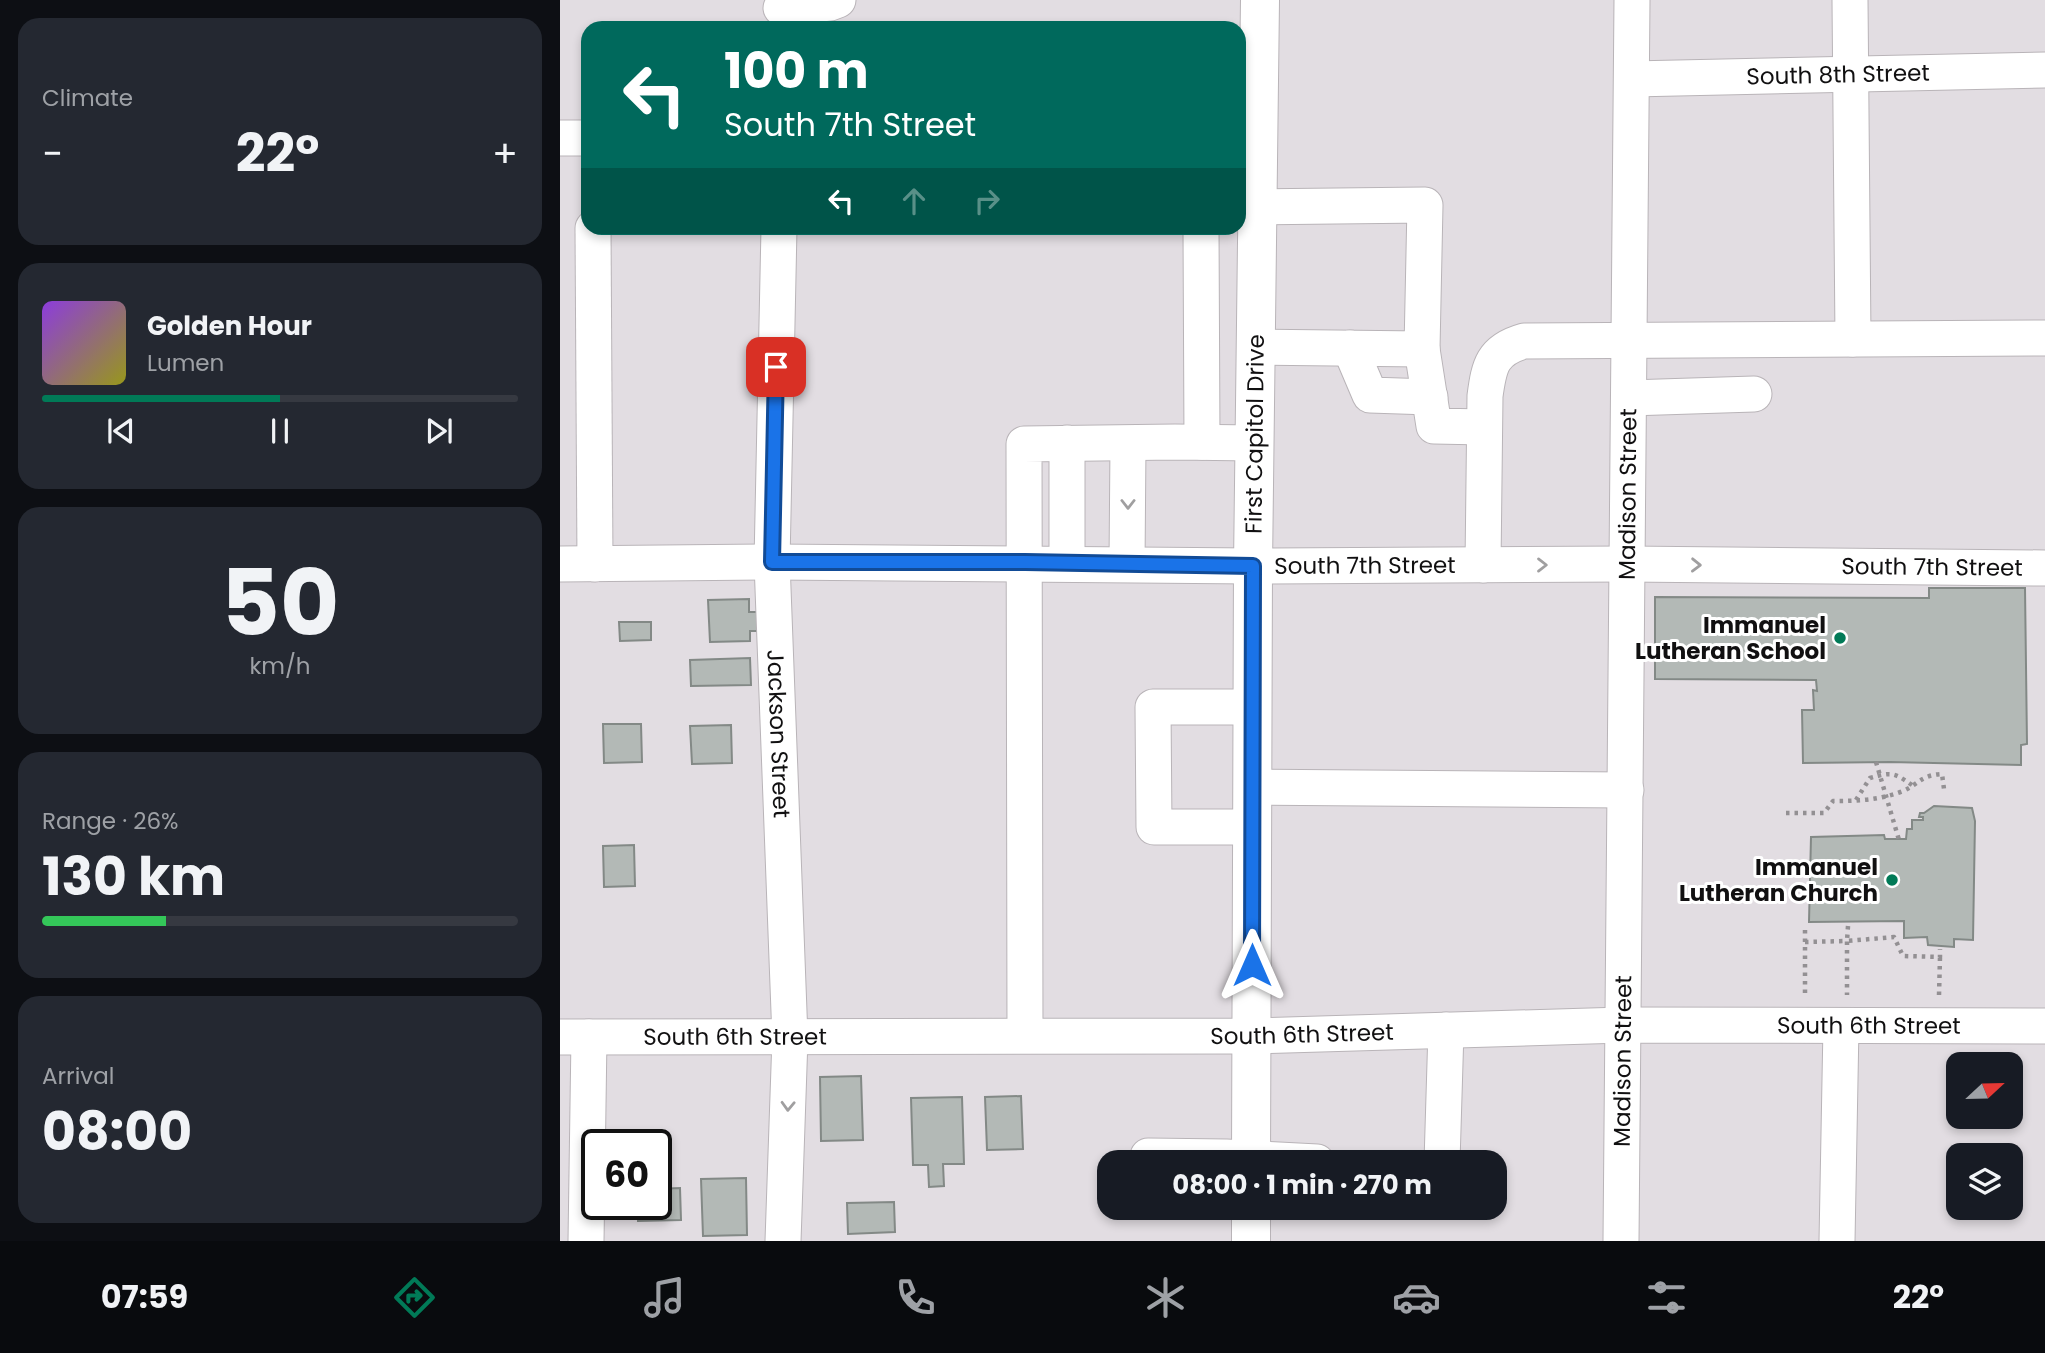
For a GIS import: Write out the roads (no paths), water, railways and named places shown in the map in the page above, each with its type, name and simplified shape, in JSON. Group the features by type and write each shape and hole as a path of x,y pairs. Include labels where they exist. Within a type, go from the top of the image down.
{"main road":[{"name":"First Capitol Drive","path":"1251,1150 1253,566 1258,207 1249,138 1260,0"},
{"path":"1251,1220 1251,1241"}],"street":[{"path":"781,12 838,0"},
{"name":"Madison Street","path":"1621,1241 1632,0"},
{"path":"1850,0 1853,339"},
{"name":"South 8th Street","path":"1632,79 2045,70"},
{"path":"560,138 581,138"},
{"path":"1258,207 1426,205 1422,349 1434,426 1484,427"},
{"path":"593,235 595,564"},
{"name":"Jackson Street","path":"779,235 772,562 790,1038 783,1241"},
{"path":"1201,235 1202,442"},
{"path":"1483,565 1485,396 1489,370 1498,354 1508,346 1524,341 2045,338"},
{"path":"1256,347 1422,349"},
{"path":"1350,348 1370,395 1430,397"},
{"path":"1629,397 1754,394"},
{"path":"1067,443 1067,563"},
{"path":"1025,1035 1024,444 1255,443"},
{"path":"1127,564 1128,444"},
{"name":"South 7th Street","path":"560,565 1025,562 1253,566 1627,564 2045,568"},
{"path":"1253,707 1153,707 1154,827 1253,827"},
{"path":"1254,787 1626,790"},
{"path":"1837,1241 1844,1011"},
{"name":"South 6th Street","path":"575,1037 1251,1036 1623,1025 1844,1011 2045,1026"},
{"path":"1442,1150 1446,1030"},
{"path":"575,1037 586,1241"}],"place":[{"name":"Immanuel Lutheran School","path":"1840,638"},
{"name":"Immanuel Lutheran Church","path":"1892,880"}]}
